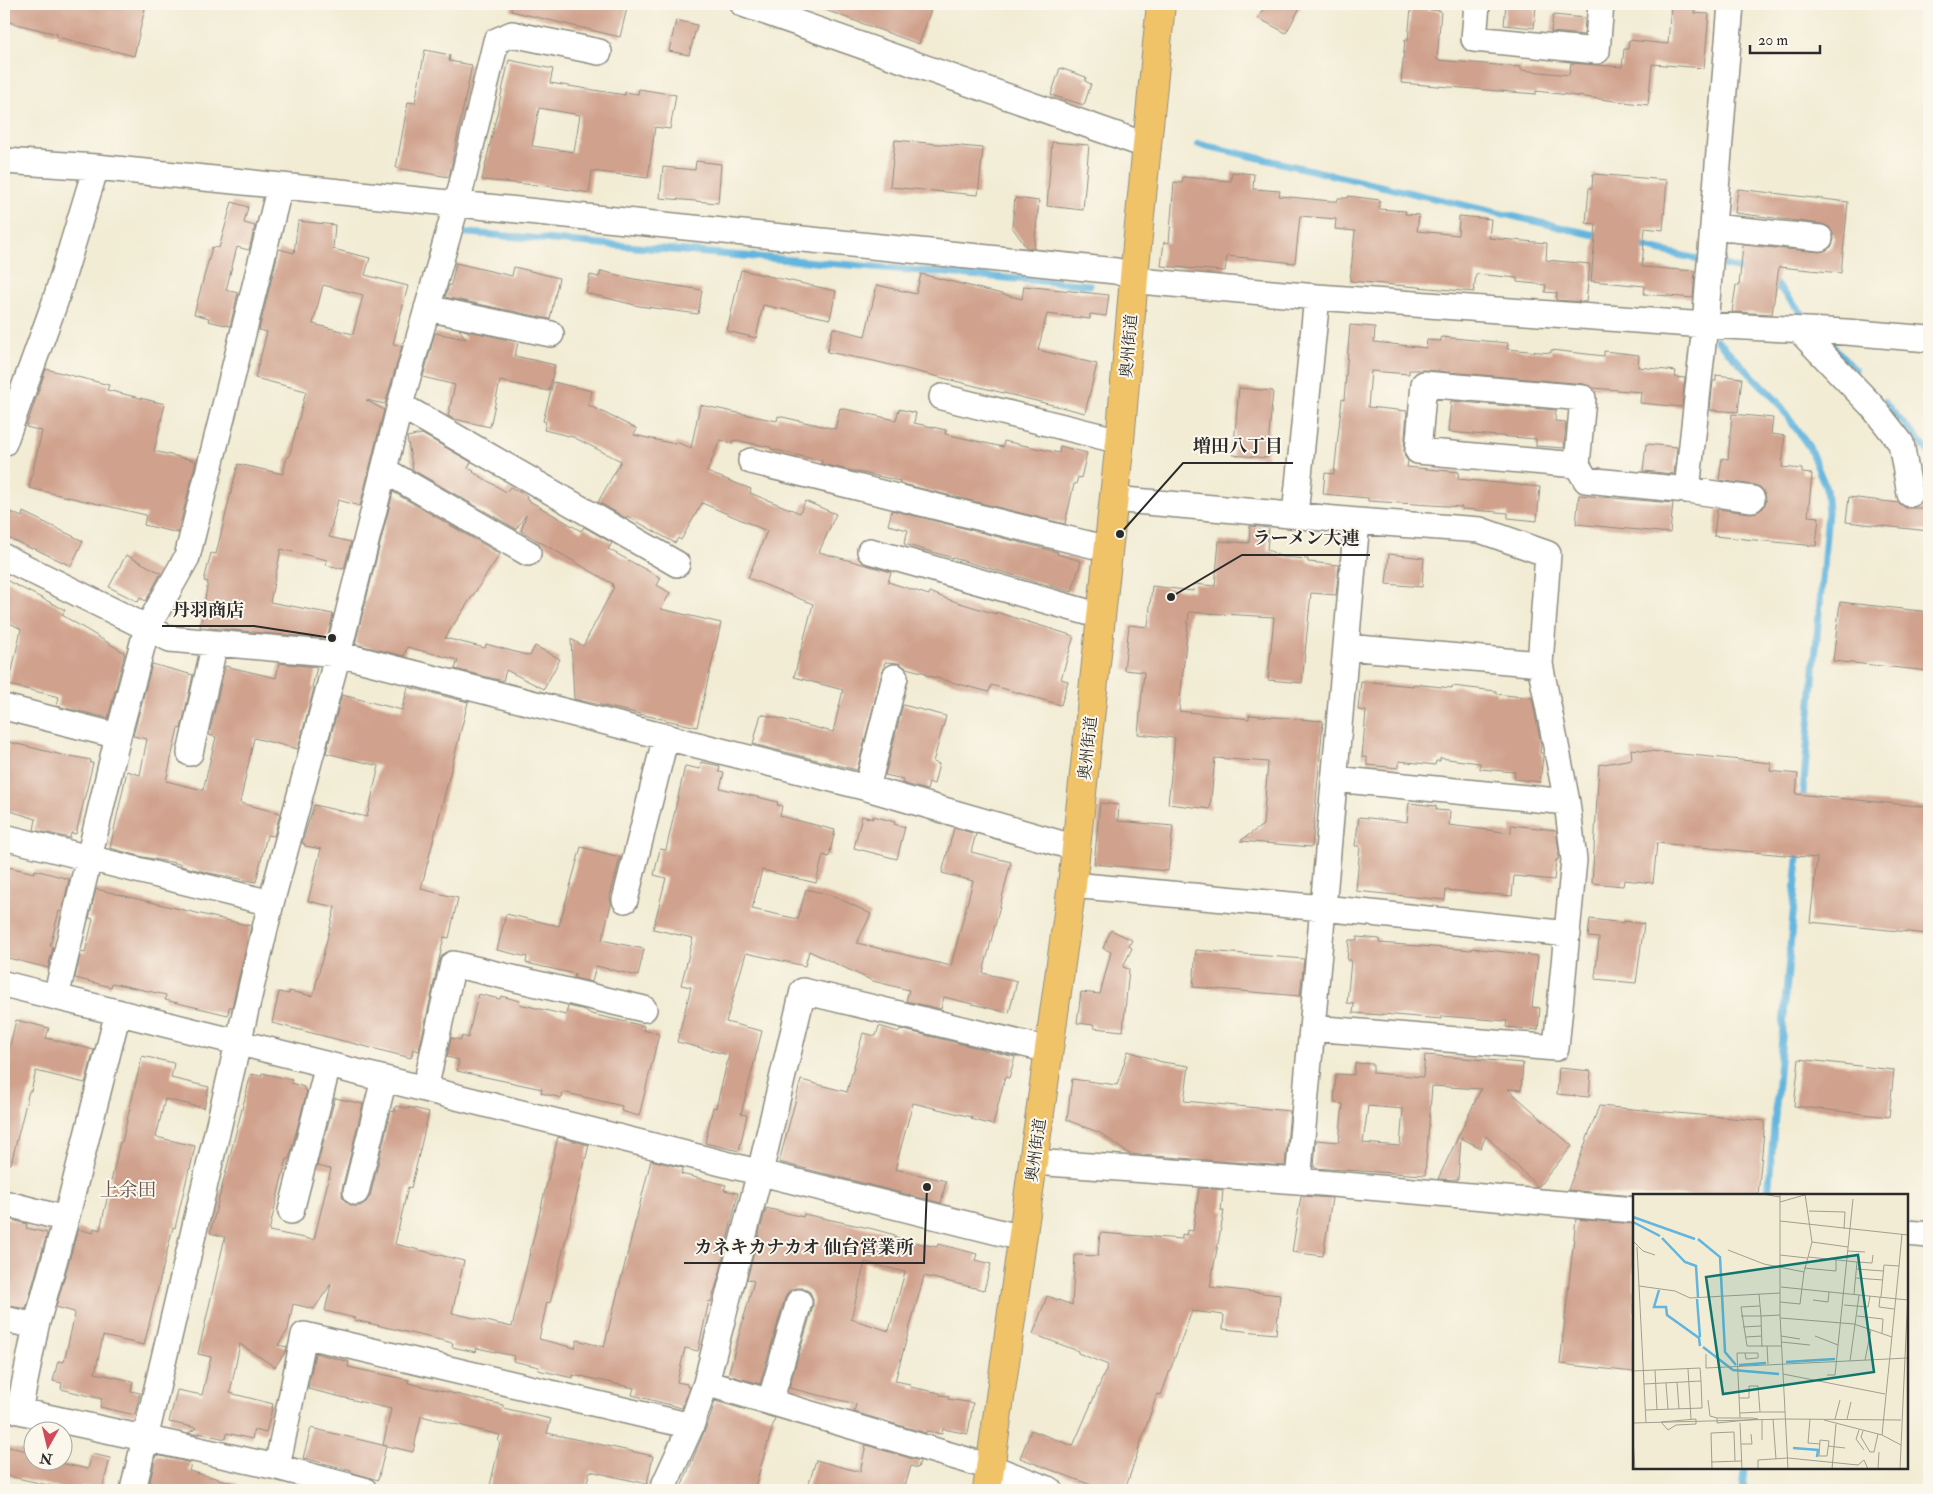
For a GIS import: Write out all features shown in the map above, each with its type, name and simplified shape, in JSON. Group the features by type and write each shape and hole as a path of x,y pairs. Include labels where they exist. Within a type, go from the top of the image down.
{"main road":[{"name":"奥州街道","path":"989,1479 1072,885 1120,441 1161,4"}],"street":[{"path":"743,4 1148,146"},
{"path":"1477,4 1474,39 1596,51 1601,4"},
{"path":"1687,490 1705,325 1731,4"},
{"path":"133,1490 271,903 338,654 400,405 456,204 496,41 512,34 599,52"},
{"path":"4,161 96,167 1116,271 1134,278 1163,283 1705,325 1929,339"},
{"path":"4,443 56,302 96,167"},
{"path":"56,997 118,736 147,628 187,557 280,186"},
{"path":"1713,227 1820,238"},
{"path":"1294,515 1317,296"},
{"path":"427,308 551,334"},
{"path":"1813,331 1901,443 1910,494"},
{"path":"1577,465 1418,451 1424,384 1583,398 1577,465 1586,480 1687,490 1752,499"},
{"path":"942,397 1120,441"},
{"path":"400,405 677,564"},
{"path":"750,461 1108,549"},
{"path":"384,470 528,553"},
{"path":"1113,499 1480,530 1548,554 1540,664 1566,802 1574,860 1556,1048 1312,1028"},
{"path":"1298,1181 1357,521"},
{"path":"870,551 1101,616"},
{"path":"4,557 170,638 338,654 867,788 1076,848"},
{"path":"190,753 216,642"},
{"path":"1346,647 1540,664"},
{"path":"867,788 895,677"},
{"path":"4,707 118,736"},
{"path":"625,900 666,736"},
{"path":"1334,780 1566,802"},
{"path":"4,837 271,903"},
{"path":"1072,885 1322,908 1568,934"},
{"path":"426,1089 454,964 644,1009"},
{"path":"4,984 1022,1238"},
{"path":"662,1490 691,1426 706,1383 804,991 1049,1050"},
{"path":"118,1012 66,1219 11,1410 277,1467 364,1490"},
{"path":"291,1211 328,1064"},
{"path":"356,1192 384,1079"},
{"path":"1034,1162 1298,1181 1633,1210"},
{"path":"4,1204 66,1219"},
{"path":"1908,1233 1929,1235"},
{"path":"770,1402 799,1302"},
{"path":"4,1319 36,1326"},
{"path":"277,1467 304,1336 691,1426"},
{"path":"706,1383 770,1402 989,1479 1050,1490"}],"building":[{"path":"4,4 146,4 134,56 57,37 57,34 4,21"},
{"path":"512,4 628,4 620,37 511,11"},
{"path":"814,4 933,4 919,44 814,6"},
{"path":"1266,4 1302,4 1286,33 1258,18"},
{"path":"1506,4 1536,6 1534,28 1504,25"},
{"path":"1671,4 1695,4 1694,13 1709,14 1704,68 1652,64 1648,105 1536,91 1536,94 1401,83 1405,40 1408,40 1411,8 1441,11 1437,60 1521,67 1521,70 1569,75 1571,63 1622,67 1624,49 1628,49 1629,40 1668,44"},
{"path":"1553,15 1585,18 1584,35 1551,32"},
{"path":"676,20 697,25 689,55 669,51"},
{"path":"425,50 450,55 449,61 472,65 449,177 396,168 408,102 415,103"},
{"path":"509,60 553,69 550,83 625,95 625,92 638,94 639,89 676,95 670,129 655,127 648,178 592,171 589,193 547,186 482,180","holes":["539,108 580,115 574,152 532,146"]},
{"path":"1060,68 1086,77 1085,81 1091,84 1084,105 1051,95"},
{"path":"895,140 983,148 978,195 890,187"},
{"path":"1052,142 1089,145 1083,210 1047,206"},
{"path":"696,161 721,164 718,203 660,198 663,167 695,170"},
{"path":"1232,172 1254,174 1253,189 1280,191 1279,196 1331,201 1338,201 1338,198 1348,198 1348,196 1380,200 1379,209 1406,211 1405,214 1419,215 1417,231 1458,235 1459,216 1491,219 1489,238 1547,243 1546,260 1590,264 1586,302 1556,300 1557,293 1545,292 1546,285 1517,282 1517,278 1476,274 1474,292 1350,281 1355,231 1335,229 1336,219 1300,216 1295,263 1227,256 1225,271 1161,266 1164,242 1169,243 1174,182 1182,183 1183,177 1231,181"},
{"path":"1593,174 1667,180 1663,230 1645,228 1642,267 1695,271 1693,298 1644,294 1645,286 1591,281 1596,224 1586,223 1589,188 1592,188"},
{"path":"1738,189 1848,202 1841,273 1779,267 1772,314 1732,312 1736,285 1739,286 1743,245 1819,252 1831,247 1834,239 1829,227 1822,224 1735,213"},
{"path":"1015,198 1039,201 1034,248 1026,247 1012,227"},
{"path":"232,202 248,207 244,223 255,226 249,250 237,247 226,290 238,293 230,326 208,321 209,318 194,314 212,247 219,248"},
{"path":"298,221 335,225 333,249 370,258 365,275 408,286 393,344 402,346 385,404 366,400 384,410 360,506 338,500 329,537 351,542 344,569 326,565 327,560 281,549 270,602 333,614 327,639 200,627 208,582 204,581 211,553 216,554 238,464 283,474 306,391 255,378 267,332 259,330 279,249 294,253","holes":["323,285 363,295 353,334 313,324"]},
{"path":"456,263 512,276 514,267 559,278 550,319 445,297 449,285 451,285"},
{"path":"741,270 836,291 830,319 763,305 756,338 727,331"},
{"path":"601,271 634,279 702,290 698,314 639,306 586,293 590,275 599,277"},
{"path":"921,274 1022,299 1024,286 1109,295 1106,316 1090,314 1090,319 1047,314 1038,350 1097,364 1085,413 874,361 827,352 833,328 865,336 877,285 916,294"},
{"path":"1350,325 1375,327 1374,342 1426,348 1427,340 1441,341 1441,337 1508,343 1507,349 1551,353 1551,350 1604,356 1604,351 1639,355 1638,367 1676,371 1675,377 1685,378 1682,407 1640,403 1641,392 1593,388 1584,384 1425,370 1409,370 1409,374 1371,371 1368,407 1407,411 1404,450 1408,461 1407,467 1459,472 1458,479 1540,487 1537,521 1508,518 1508,513 1462,509 1462,507 1368,501 1368,498 1323,494 1325,473 1334,474 1342,399 1344,400"},
{"path":"459,329 518,342 515,356 555,365 549,391 500,381 490,427 448,416 455,385 423,377 435,333 466,339"},
{"path":"46,369 109,385 107,390 165,404 154,451 196,461 178,533 144,525 146,515 29,488 42,431 26,427"},
{"path":"1716,375 1742,378 1738,412 1710,410 1713,381 1716,381"},
{"path":"553,382 592,391 588,405 637,429 634,435 675,444 676,442 691,448 700,405 777,421 778,416 835,429 840,408 896,420 899,409 916,413 914,423 946,430 945,434 1003,447 1004,441 1059,453 1060,446 1087,453 1081,478 1078,477 1076,484 1074,484 1065,524 899,483 900,481 821,464 822,461 771,449 771,447 733,440 732,443 720,440 707,472 751,489 750,493 800,513 805,501 836,514 819,552 891,572 888,582 929,595 930,592 996,614 996,612 1074,636 1061,679 1068,681 1061,705 991,685 989,692 925,675 926,673 906,668 899,663 885,662 857,770 753,744 761,714 833,732 843,690 794,677 813,604 748,578 767,531 702,503 681,540 678,538 675,543 598,502 621,461 573,437 544,430 546,422 543,421"},
{"path":"1239,388 1273,391 1267,458 1233,455"},
{"path":"1451,401 1556,410 1555,421 1566,422 1564,448 1536,446 1536,439 1448,432"},
{"path":"1732,414 1773,418 1771,434 1785,436 1782,467 1802,469 1802,473 1812,474 1808,516 1819,517 1816,546 1714,536 1717,509 1750,513 1757,512 1763,508 1766,501 1765,493 1760,487 1719,480 1722,458 1728,459"},
{"path":"422,434 471,462 468,468 506,492 510,487 527,496 526,499 581,531 584,527 612,543 608,549 661,578 657,585 670,593 661,609 721,623 697,727 574,699 571,639 583,646 614,587 612,586 613,584 521,531 526,515 516,529 413,470 407,437"},
{"path":"1646,444 1677,447 1674,474 1643,471"},
{"path":"393,492 500,554 445,638 485,648 486,644 530,656 535,646 560,659 544,689 506,670 503,681 455,669 458,660 407,647 404,656 355,644"},
{"path":"1579,495 1673,503 1670,533 1576,524"},
{"path":"1849,497 1899,503 1906,508 1929,508 1929,531 1846,522"},
{"path":"4,509 22,517 23,512 83,541 71,566 4,536"},
{"path":"892,510 1058,552 1057,554 1081,561 1072,592 904,544 908,530 888,525"},
{"path":"1250,526 1269,528 1267,549 1281,557 1308,559 1308,562 1339,565 1336,595 1311,593 1302,683 1268,680 1274,617 1189,612 1179,711 1249,719 1249,715 1323,721 1312,847 1240,841 1263,825 1268,762 1215,758 1210,809 1168,804 1175,738 1138,734 1144,672 1124,670 1129,625 1148,627 1152,586 1193,591 1194,584 1215,586 1219,541 1249,543"},
{"path":"1389,554 1424,558 1422,587 1386,584"},
{"path":"126,555 161,573 146,601 140,598 138,602 109,587"},
{"path":"4,579 65,610 62,615 125,653 108,718 57,706 59,697 9,685 21,629 4,620"},
{"path":"1840,602 1929,612 1929,671 1833,661"},
{"path":"279,663 317,667 312,687 314,688 298,749 254,738 240,803 280,813 274,836 267,835 256,882 209,873 181,866 181,864 143,857 110,848 127,771 140,775 147,739 133,736 152,664 193,675 181,729 178,728 166,781 203,790 216,737 209,735 225,666 276,678"},
{"path":"1361,681 1413,686 1413,684 1452,688 1452,686 1496,691 1496,694 1532,698 1541,744 1540,753 1543,753 1540,782 1514,779 1515,772 1480,769 1480,763 1440,758 1440,761 1436,761 1435,765 1399,761 1399,768 1367,765 1367,757 1362,757 1366,711 1358,710"},
{"path":"408,687 468,702 421,889 458,898 449,938 444,937 419,1051 413,1049 411,1058 272,1023 279,992 289,994 289,991 313,996 335,907 308,901 321,849 305,846 302,843 314,805 367,817 379,766 326,753 342,695 402,710"},
{"path":"903,705 946,716 933,762 939,764 934,784 929,782 927,790 902,783 903,779 885,775"},
{"path":"9,742 70,757 91,760 90,763 93,763 76,834 71,833 70,838 34,830 36,819 4,809 4,764"},
{"path":"1631,749 1771,763 1770,771 1798,774 1796,794 1929,807 1928,934 1810,922 1817,858 1657,843 1653,883 1624,880 1623,886 1592,883 1599,765 1632,759"},
{"path":"701,762 720,766 719,772 724,773 720,788 778,802 777,805 782,806 780,816 835,830 829,857 823,855 816,883 762,870 752,909 798,919 806,889 834,896 871,914 857,943 951,966 973,881 942,873 954,828 976,834 971,852 1011,862 983,973 1017,981 1009,1013 944,997 941,1009 906,1001 909,990 873,981 809,951 805,966 746,953 726,1022 762,1031 741,1114 747,1115 739,1151 705,1143 713,1107 716,1108 729,1055 677,1042 691,987 681,985 693,938 653,929 666,878 654,875 660,849 666,850 685,766 700,769"},
{"path":"1100,803 1119,805 1118,821 1173,826 1168,871 1094,864"},
{"path":"1409,803 1436,806 1436,810 1450,811 1449,825 1511,833 1511,825 1556,830 1559,852 1558,860 1556,860 1554,880 1514,876 1512,896 1446,890 1445,900 1356,891 1360,846 1355,846 1359,817 1407,822"},
{"path":"862,816 873,819 873,816 905,827 897,859 854,848"},
{"path":"581,847 620,857 602,940 644,949 638,976 596,966 592,982 574,978 575,974 526,963 527,957 497,950 506,914 559,926"},
{"path":"4,866 34,873 35,870 69,879 62,912 59,911 50,946 53,947 48,968 4,957"},
{"path":"96,889 251,926 232,1007 229,1007 228,1015 165,1000 166,995 112,983 111,987 75,978 81,952 85,953 93,919 89,918"},
{"path":"1590,919 1644,924 1636,983 1595,979 1599,938 1588,937"},
{"path":"1111,930 1132,940 1129,946 1132,948 1123,967 1129,969 1123,1031 1094,1028 1094,1025 1077,1023 1081,992 1100,994 1111,952 1103,948"},
{"path":"1357,937 1380,939 1379,943 1472,950 1472,948 1538,956 1532,1007 1540,1008 1538,1030 1506,1027 1507,1021 1442,1016 1442,1019 1353,1013 1354,1004 1347,1003 1351,960 1347,960 1349,940 1357,940"},
{"path":"1196,950 1304,959 1300,996 1193,987"},
{"path":"478,994 500,999 501,996 520,1001 519,1004 566,1015 568,1006 585,1010 591,1014 644,1026 643,1030 659,1034 639,1116 621,1111 622,1106 563,1092 562,1098 541,1093 542,1089 457,1071 459,1060 447,1057 451,1038 461,1040 462,1036 468,1038"},
{"path":"16,1020 49,1028 46,1038 94,1050 85,1083 36,1071 31,1091 29,1091 11,1164 4,1163 4,1071"},
{"path":"879,1026 899,1032 900,1029 1015,1057 1009,1078 1005,1077 993,1125 971,1119 972,1117 913,1103 895,1169 946,1181 941,1203 779,1162 801,1080 847,1092 863,1033 876,1036"},
{"path":"1128,1051 1162,1062 1189,1066 1184,1101 1290,1111 1285,1166 1129,1154 1100,1133 1067,1120 1072,1079 1117,1085"},
{"path":"1425,1055 1523,1063 1521,1090 1508,1089 1572,1146 1538,1187 1486,1136 1481,1148 1461,1138 1458,1180 1438,1179 1481,1089 1432,1086 1425,1175 1314,1168 1316,1140 1339,1142 1343,1104 1334,1103 1336,1074 1354,1075 1355,1063 1373,1064 1373,1073 1423,1077","holes":["1368,1106 1403,1109 1400,1146 1363,1143"]},
{"path":"142,1056 174,1063 171,1078 209,1087 204,1108 165,1099 156,1137 195,1146 144,1345 103,1336 95,1373 133,1381 131,1391 140,1393 135,1415 100,1407 102,1399 61,1389 62,1383 53,1381 58,1361 64,1362 75,1314 74,1312 56,1307 78,1229 93,1233 94,1228 100,1230"},
{"path":"1799,1059 1894,1070 1889,1117 1794,1106"},
{"path":"1559,1068 1591,1071 1589,1097 1557,1094"},
{"path":"262,1073 292,1080 291,1083 304,1087 304,1090 307,1091 289,1159 287,1159 282,1177 269,1231 314,1240 331,1169 317,1166 335,1098 363,1104 342,1189 342,1196 346,1202 353,1206 360,1206 370,1196 391,1111 395,1112 396,1106 429,1112 411,1188 408,1187 395,1244 464,1261 452,1313 512,1327 558,1137 589,1145 550,1303 547,1302 539,1339 575,1348 577,1340 604,1347 651,1160 683,1168 681,1174 726,1185 724,1190 738,1193 720,1272 711,1302 709,1301 698,1351 685,1348 677,1382 687,1384 687,1387 689,1387 682,1408 632,1395 634,1388 581,1376 573,1375 573,1378 538,1370 539,1367 513,1361 514,1356 477,1348 476,1352 452,1347 453,1343 325,1311 331,1284 314,1309 293,1304 288,1330 278,1345 287,1347 286,1351 275,1367 240,1344 230,1393 273,1404 266,1433 254,1430 252,1439 227,1433 226,1439 198,1433 198,1435 188,1433 197,1428 169,1422 177,1390 202,1395 211,1357 198,1354 225,1237 210,1233 251,1074 261,1076"},
{"path":"1599,1106 1765,1121 1758,1194 1633,1194 1633,1196 1568,1190"},
{"path":"1199,1188 1223,1190 1221,1211 1224,1211 1210,1287 1280,1295 1276,1334 1223,1329 1224,1315 1192,1311 1161,1395 1157,1394 1125,1490 1104,1490 1020,1458 1031,1430 1073,1446 1108,1365 1033,1334 1047,1296 1072,1305 1075,1255 1098,1256 1100,1233 1182,1239 1182,1234 1186,1235 1187,1230 1193,1231"},
{"path":"1301,1196 1332,1198 1323,1256 1292,1252"},
{"path":"766,1208 803,1217 804,1214 873,1229 895,1235 895,1238 937,1247 938,1244 977,1254 975,1260 991,1264 984,1290 924,1276 895,1381 910,1384 910,1387 949,1396 948,1399 973,1403 968,1434 943,1429 942,1434 926,1431 926,1433 854,1412 856,1404 789,1388 813,1306 810,1292 803,1288 789,1291 785,1298 760,1384 728,1375 754,1281 747,1279","holes":["865,1262 905,1272 889,1331 851,1319"]},
{"path":"4,1218 27,1224 26,1228 47,1233 26,1309 4,1305"},
{"path":"1576,1219 1633,1224 1633,1372 1560,1364"},
{"path":"315,1353 349,1362 348,1367 409,1380 408,1383 503,1405 503,1408 551,1419 547,1433 653,1456 647,1484 590,1471 585,1490 489,1490 500,1435 421,1416 413,1452 383,1445 391,1409 308,1389"},
{"path":"715,1401 775,1418 754,1490 680,1490"},
{"path":"311,1428 386,1446 378,1480 351,1472 351,1470 303,1458"},
{"path":"866,1445 920,1461 918,1468 911,1466 904,1490 807,1490 816,1460 860,1472"},
{"path":"4,1446 22,1450 22,1472 72,1472 72,1466 88,1469 92,1454 110,1458 102,1490 82,1486 81,1490 70,1490 4,1475"},
{"path":"156,1455 191,1463 189,1471 238,1484 238,1490 167,1490 149,1486"}],"waterway":[{"path":"1198,144 1603,237"},
{"path":"457,232 1090,285"},
{"path":"1636,245 1749,271"},
{"path":"1771,279 1812,324"},
{"path":"1825,338 1855,370"},
{"path":"1717,340 1776,400 1809,447 1826,488 1828,512 1802,804"},
{"path":"1884,402 1929,452"},
{"path":"1768,1194 1799,847"},
{"path":"1743,1490 1745,1469"}],"place":[{"name":"増田八丁目","path":"1120,534"},
{"name":"ラーメン大連","path":"1171,597"},
{"name":"丹羽商店","path":"332,638"},
{"name":"カネキカナカオ 仙台営業所","path":"927,1187"}],"district":[{"name":"上余田","path":"128,1189"}]}
